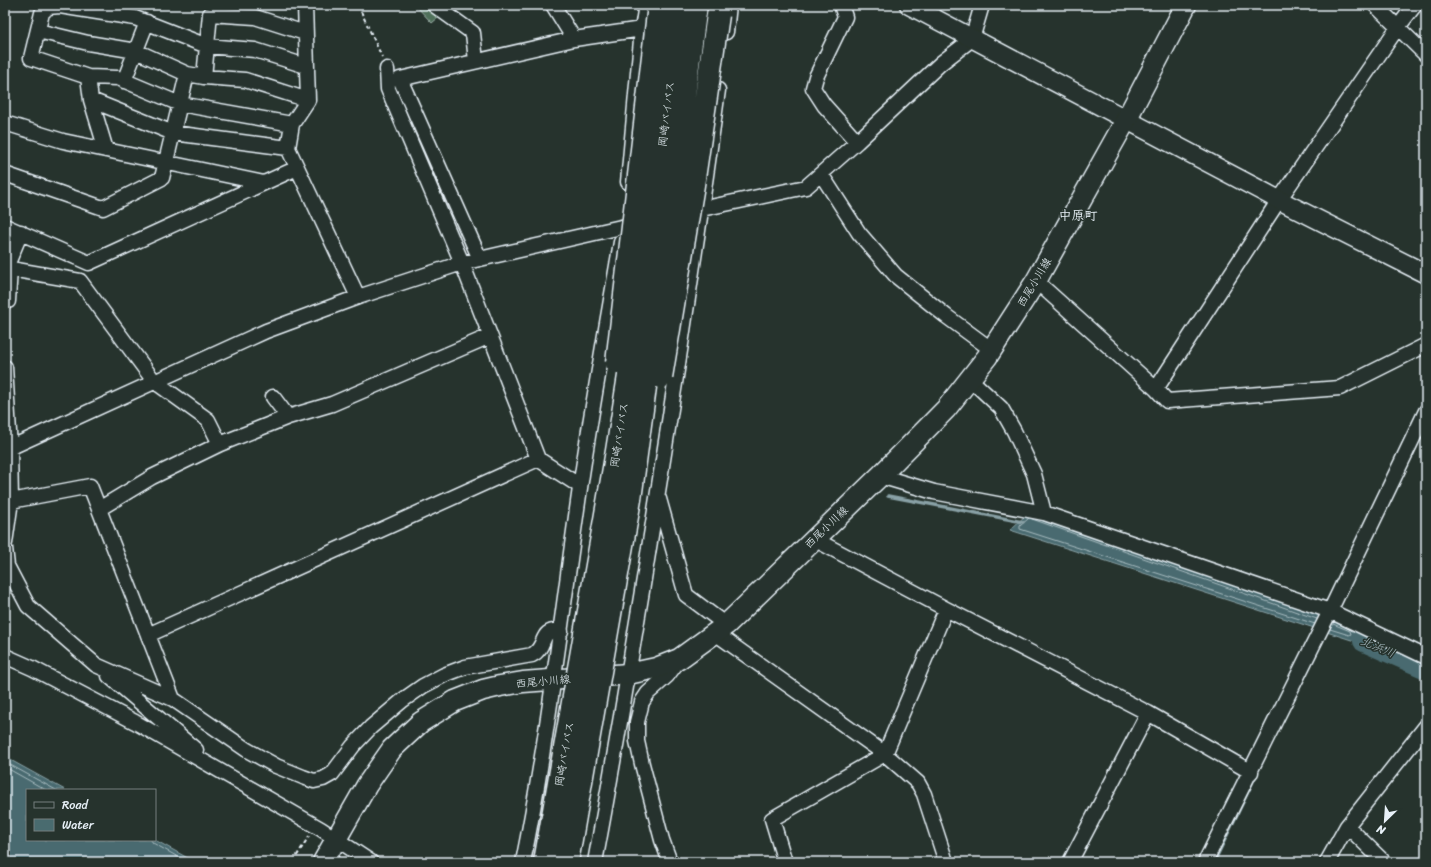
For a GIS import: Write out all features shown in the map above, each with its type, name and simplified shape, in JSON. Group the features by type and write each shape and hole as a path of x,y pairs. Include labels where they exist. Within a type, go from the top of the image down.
{"highway":[{"path":"617,451 610,435 622,316 659,5"},
{"name":"岡崎バイパス","path":"545,862 617,451 640,307 679,5"},
{"name":"岡崎バイパス","path":"567,862 630,499 696,5"},
{"path":"630,499 640,489 673,312 723,10"}],"main road":[{"name":"西尾小川線","path":"331,849 367,785 392,749 421,722 455,701 483,690 523,682 628,674 656,668 679,659 720,629 880,476 946,410 992,350 1036,281 1126,120 1186,5"}],"street":[{"path":"305,5 308,100 292,124 288,148 358,297"},
{"path":"434,5 473,33 476,61"},
{"path":"553,5 574,39"},
{"path":"523,862 532,818 554,679 580,486 624,227 642,29 646,5"},
{"path":"841,5 845,17 816,77 813,88 824,105 857,142"},
{"path":"909,5 1279,200 1426,274"},
{"path":"8,449 266,331 358,297 462,263 702,208 806,187 857,142 941,63 972,39 982,5"},
{"path":"1375,5 1398,26 1426,56"},
{"path":"1156,389 1279,200 1398,26 1414,5"},
{"path":"292,124 180,104 118,78 88,77 31,58 42,13 48,7 60,6 136,18 207,46 255,50 306,66"},
{"path":"595,862 612,774 658,495 702,208 723,10"},
{"path":"204,77 210,14 255,17 305,33"},
{"path":"124,81 147,22"},
{"path":"480,259 400,79 574,39 642,29"},
{"path":"38,31 88,43 136,51 187,74 204,77 245,80 308,100"},
{"path":"387,69 388,89 462,263 538,459 580,486"},
{"path":"5,174 103,208 162,178 167,163 187,74"},
{"path":"88,77 91,100 106,150"},
{"path":"91,100 173,133 288,148"},
{"path":"5,123 63,141 264,183"},
{"path":"5,226 89,263 297,168"},
{"path":"821,174 859,234 896,276 992,350"},
{"path":"7,301 7,268 21,232"},
{"path":"7,268 80,282 154,381 208,420 220,444"},
{"path":"1036,281 1156,389 1167,401 1340,388 1426,345"},
{"path":"99,509 152,477 220,444 288,417 332,404 490,336"},
{"path":"5,367 11,500 5,543"},
{"path":"970,379 1000,408 1014,431 1034,474 1044,513"},
{"path":"273,397 288,417"},
{"path":"1205,862 1330,611 1426,411"},
{"path":"148,635 538,459"},
{"path":"880,476 934,492 1044,513 1330,611 1426,657"},
{"path":"11,500 90,486 173,699"},
{"path":"658,495 686,596 720,629 885,754 918,783 924,794 946,862"},
{"path":"814,539 946,610 1148,713 1251,772"},
{"path":"5,548 7,566 28,606 222,772"},
{"path":"785,862 772,819 885,754 946,610"},
{"path":"96,665 173,699 247,750 276,766 314,781 323,779 332,774 353,746 381,718 423,686 444,675 466,667 532,655 538,650 548,632 551,630 561,631"},
{"path":"5,656 32,668 135,722 321,829 331,849 371,862"},
{"path":"670,862 662,840 642,764 637,741 637,722 639,711 648,693 667,676 679,659"},
{"path":"1070,862 1148,713"},
{"path":"1327,862 1347,826 1426,726"},
{"path":"1347,826 1384,862"}],"path":[{"path":"5,335 7,301"},
{"path":"293,862 311,832"}],"green space":[{"path":"415,5 445,5 439,17 432,23"}],"water":[{"name":"北浜川","path":"1028,513 1342,623 1426,664 1010,530"},
{"path":"5,757 63,789 26,789 26,841 156,841 195,862 5,862"}],"waterway":[{"path":"888,496 1023,522"},
{"name":"北浜川","path":"1364,641 1426,668"},
{"path":"1214,862 1257,773"}],"district":[{"name":"中原町","path":"1078,215"}]}
